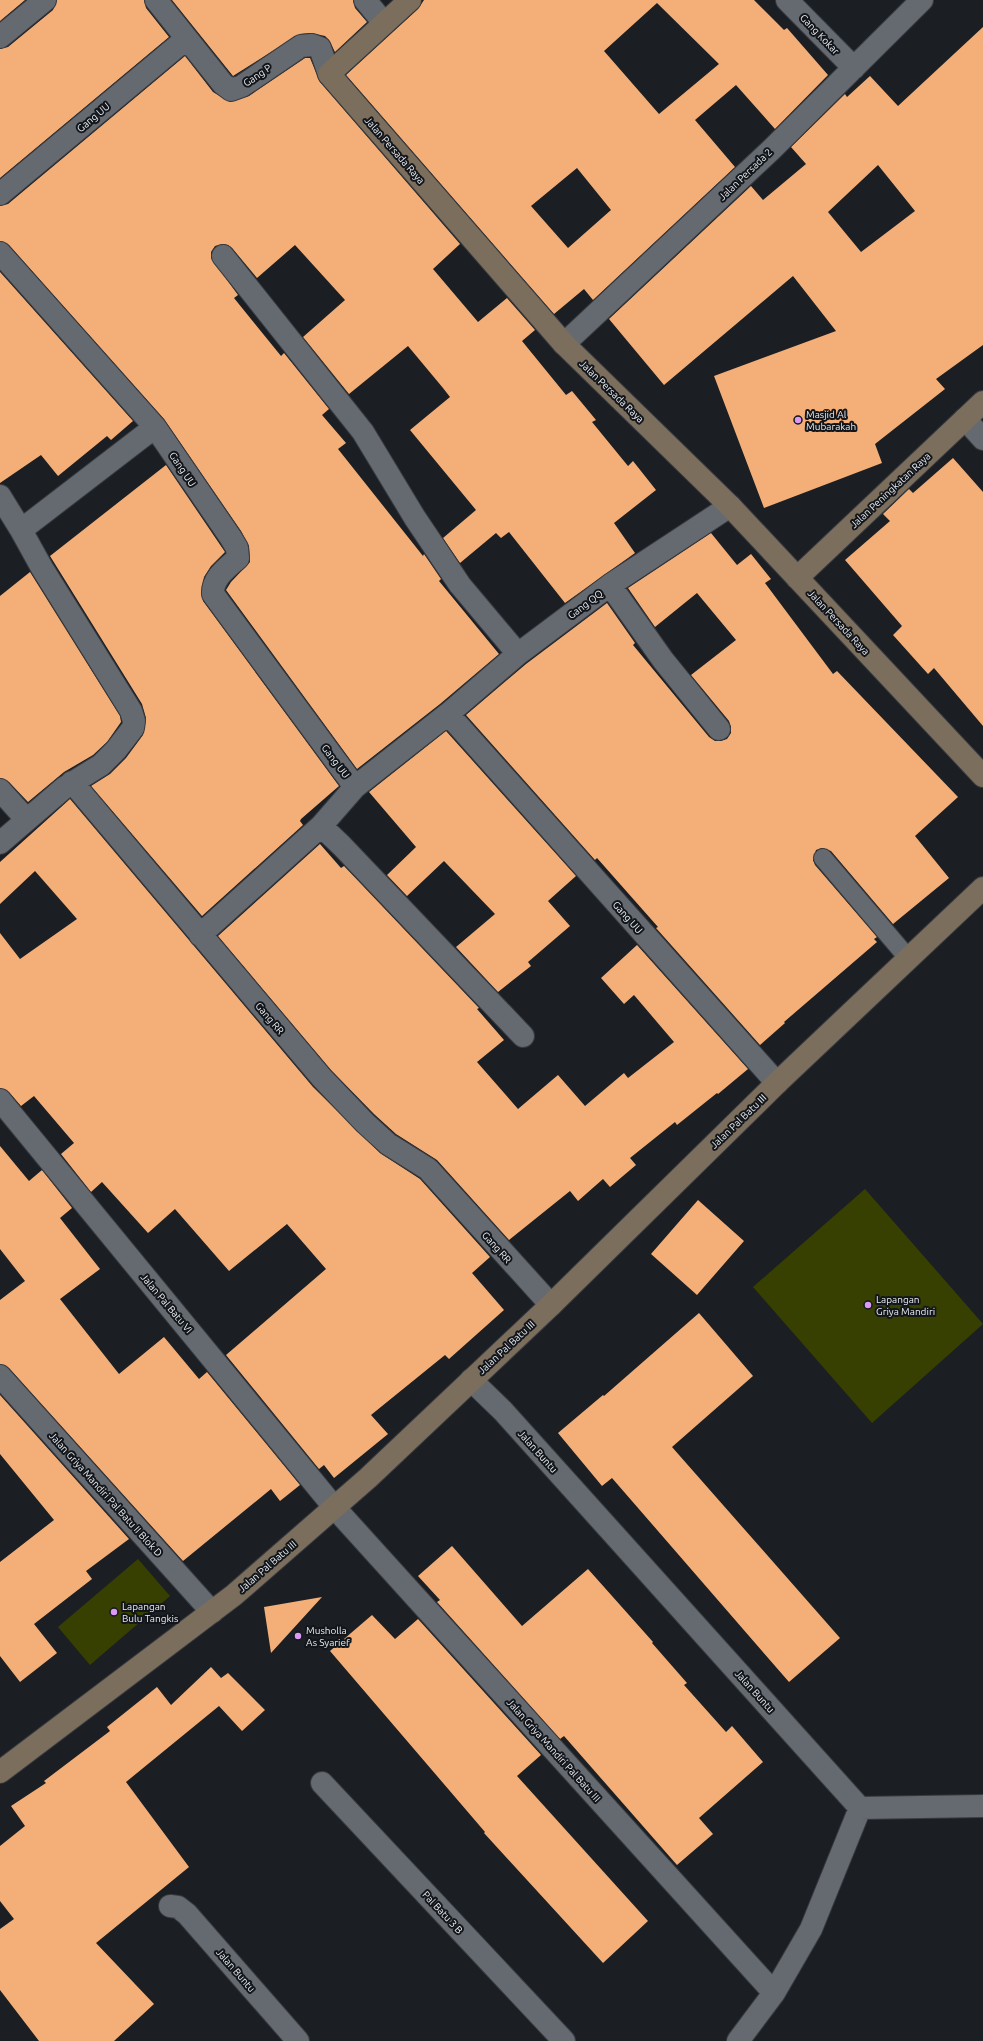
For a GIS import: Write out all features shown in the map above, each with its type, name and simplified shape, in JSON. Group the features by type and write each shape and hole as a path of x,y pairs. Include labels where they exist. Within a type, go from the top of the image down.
{"street":[{"path":"0,37 45,0"},
{"name":"Gang P","path":"156,0 186,39 224,84 231,90 242,86 301,46 312,45 320,48 329,74"},
{"path":"365,0 384,23"},
{"path":"329,74 410,0"},
{"name":"Gang Kokar","path":"787,0 854,68"},
{"name":"Jalan Persada 2","path":"564,344 772,149 922,0"},
{"name":"Gang UU","path":"0,194 186,39"},
{"name":"Jalan Persada Raya","path":"329,74 564,344 730,506 983,776"},
{"name":"Gang UU","path":"0,253 155,427 237,548 238,558 221,574 212,586 213,594 355,787 448,714 777,1083"},
{"path":"223,256 364,432 415,518 460,585 518,654"},
{"name":"Jalan Peningkatan Raya","path":"797,578 983,402"},
{"path":"965,419 983,439"},
{"path":"21,530 155,427"},
{"path":"0,496 42,568 131,711 134,721 133,728 116,750 101,765 72,782 0,843"},
{"name":"Gang QQ","path":"448,714 518,654 610,585 730,506"},
{"path":"610,585 663,660 719,728"},
{"name":"Gang RR","path":"72,782 322,1078 365,1123 388,1144 428,1170 551,1305"},
{"path":"200,935 321,826 355,787"},
{"path":"0,790 26,820"},
{"path":"321,826 342,846 523,1036"},
{"name":"Jalan Pal Batu III","path":"0,1772 212,1612 368,1478 551,1305 777,1083 983,888"},
{"name":"Jalan Pal Batu VI","path":"0,1100 334,1507"},
{"name":"Jalan Griya Mandiri Pal Batu II Blok D","path":"0,1376 212,1612"},
{"name":"Jalan Buntu","path":"471,1380 508,1417 860,1808"},
{"name":"Jalan Griya Mandiri Pal Batu III","path":"334,1507 774,1993"},
{"name":"Pal Batu 3 B","path":"322,1784 564,2041"},
{"path":"738,2041 774,1993 811,1929 860,1808 983,1806"},
{"name":"Jalan Buntu","path":"170,1906 178,1907 187,1914 298,2041"}],"lane":[{"path":"823,858 908,958"}],"green space":[{"name":"Lapangan Griya Mandiri","path":"865,1189 983,1324 872,1423 753,1287"},
{"name":"Lapangan Bulu Tangkis","path":"138,1559 170,1596 90,1665 58,1627"}],"building":[{"path":"0,0 25,0 0,21"},
{"path":"57,0 144,0 146,8 169,37 0,178 0,49 8,47 53,10"},
{"path":"172,0 353,0 355,8 367,22 335,52 329,40 325,36 311,33 300,34 233,76"},
{"path":"424,0 754,0 784,30 787,28 828,75 775,129 736,85 695,120 735,167 593,300 584,289 554,314 346,75 418,9","holes":["657,3 719,64 659,114 604,51","577,168 611,210 568,248 531,206"]},
{"path":"983,27 983,345 936,379 945,389 875,444 882,463 764,508 714,376 836,331 793,276 664,385 609,319 751,186 763,200 806,164 791,147 845,94 847,97 870,76 898,106","holes":["878,165 915,211 861,252 828,212"]},
{"path":"185,56 213,92 230,102 249,96 305,58 310,58 320,82 460,244 433,269 478,322 507,298 535,330 522,341 566,395 572,391 596,420 592,422 628,466 633,461 656,490 614,523 635,553 565,603 509,532 501,538 496,533 460,563 443,538 476,510 410,430 450,397 408,346 349,394 303,337 345,300 295,245 257,278 232,248 228,245 222,244 215,246 211,252 211,258 238,295 234,298 281,356 284,353 329,409 322,415 346,443 338,449 423,556 424,554 441,579 439,581 499,654 440,704 357,769 226,590 231,582 250,562 249,546 241,531 164,419 9,245 0,241 0,206 8,204"},
{"path":"0,272 133,421 111,440 107,436 58,476 41,455 0,483"},
{"path":"953,458 983,492 983,726 934,668 928,674 893,635 902,626 845,560 890,521 883,514 909,489 913,493"},
{"path":"166,465 225,552 211,566 204,577 201,593 203,601 339,786 301,819 300,821 303,825 202,916 91,786 110,774 126,758 143,735 146,718 142,704 50,556"},
{"path":"711,533 737,565 751,554 771,579 765,583 833,674 837,671 958,797 915,836 949,878 893,924 831,851 822,848 816,850 813,860 815,865 877,937 874,939 877,942 784,1022 785,1023 760,1045 656,928 658,927 597,858 595,860 466,715 526,664 607,603 635,643 633,645 709,737 715,741 727,739 731,733 729,721 691,675 736,640 697,593 655,627 628,588"},
{"path":"30,572 120,716 121,722 107,742 93,755 64,772 28,802 9,782 0,778 0,596"},
{"path":"446,731 576,876 548,901 570,926 528,962 531,966 498,992 456,947 495,914 444,861 407,896 387,875 416,847 369,792"},
{"path":"70,799 313,1087 380,1153 420,1179 490,1257 472,1273 504,1310 449,1359 445,1355 371,1415 388,1434 334,1478 324,1465 319,1469 226,1355 326,1269 287,1224 229,1271 175,1209 148,1233 102,1182 91,1192 61,1154 74,1143 34,1096 21,1106 9,1092 0,1088 0,933 20,959 77,919 35,871 0,904 0,862"},
{"path":"320,844 341,868 344,866 479,1008 477,1009 504,1040 477,1062 518,1109 558,1075 585,1106 624,1073 628,1078 674,1042 634,995 624,1004 601,978 637,945 748,1069 677,1125 675,1122 630,1158 636,1165 610,1187 603,1179 578,1201 570,1191 509,1240 437,1160 396,1134 331,1070 218,936"},
{"path":"0,1146 29,1181 42,1170 72,1208 60,1218 100,1269 60,1299 119,1374 164,1337 199,1379 207,1372 300,1485 280,1501 271,1489 183,1561 9,1368 0,1364 0,1300 25,1281 0,1249"},
{"path":"698,1200 744,1241 697,1295 651,1254"},
{"path":"699,1313 753,1376 672,1447 840,1638 789,1682 612,1478 602,1486 558,1433 603,1395 604,1396"},
{"path":"0,1395 129,1539 86,1571 92,1579 34,1624 57,1653 20,1682 0,1656 0,1562 54,1520 0,1454"},
{"path":"452,1546 522,1626 588,1569 653,1642 652,1643 687,1683 684,1685 726,1732 732,1726 763,1762 699,1818 713,1834 677,1865 564,1736 560,1739 437,1602 440,1600 418,1576"},
{"path":"322,1597 271,1653 264,1607"},
{"path":"372,1615 395,1639 418,1619 541,1755 517,1776 648,1921 603,1963 484,1833 485,1832 330,1651"},
{"path":"211,1667 221,1678 228,1673 265,1710 242,1731 219,1706 126,1782 189,1867 96,1943 154,2004 114,2041 39,2041 0,1990 0,1929 14,1919 0,1901 0,1846 25,1826 11,1806 46,1783 44,1781 110,1731 107,1727 157,1687 171,1705"}],"place":[{"name":"Masjid Al Mubarakah","path":"798,420"},
{"name":"Lapangan Griya Mandiri","path":"868,1305"},
{"name":"Lapangan Bulu Tangkis","path":"114,1612"},
{"name":"Musholla As Syarief","path":"298,1636"}]}
